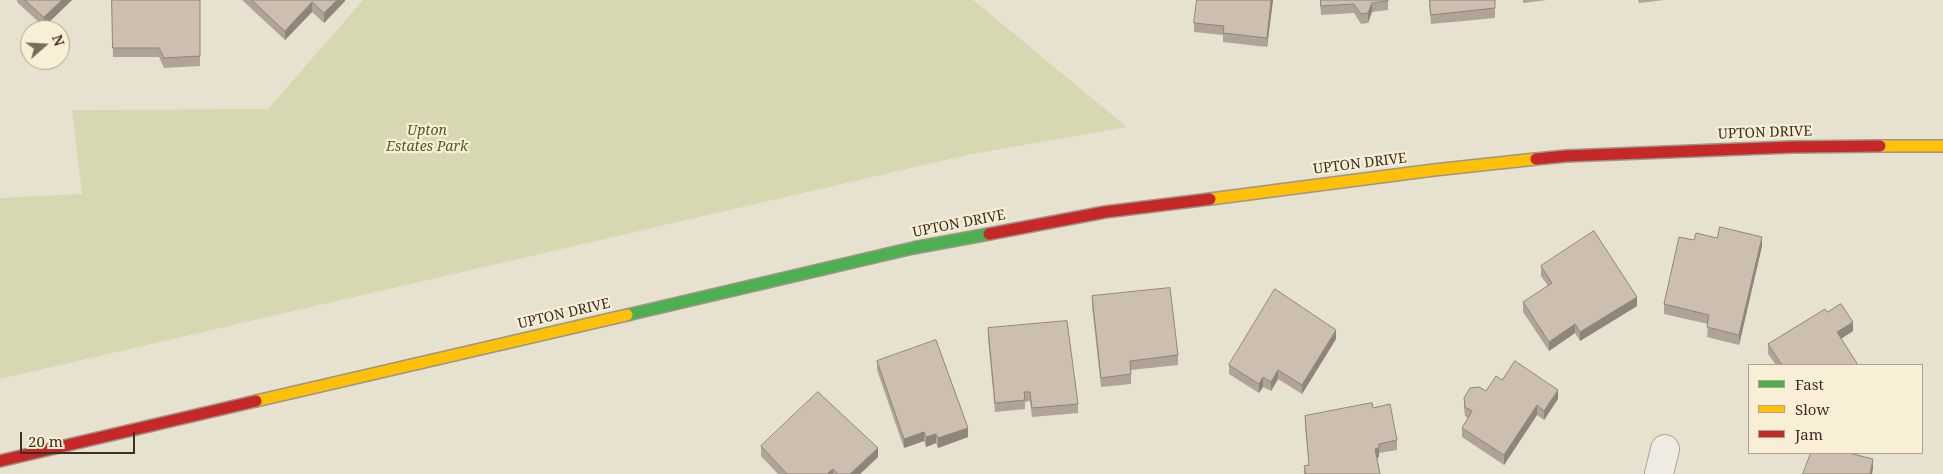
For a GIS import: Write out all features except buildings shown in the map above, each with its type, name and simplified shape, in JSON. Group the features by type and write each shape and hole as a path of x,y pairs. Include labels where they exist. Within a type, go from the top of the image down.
{"main road":[{"name":"UPTON DRIVE","path":"0,461 913,248 1105,212 1434,170 1566,156 1792,146 1943,146"}],"green space":[{"name":"Upton Estates Park","path":"363,0 973,0 1127,127 967,155 0,379 0,198 82,194 72,110 268,109"}],"traffic: fast":[{"path":"627,315 913,248 989,234"}],"traffic: slow":[{"path":"1880,146 1943,146"},
{"path":"1210,199 1434,170 1536,159"},
{"path":"256,401 627,315"}],"traffic: jam":[{"path":"1536,159 1566,156 1792,147 1880,146"},
{"path":"989,234 1105,212 1210,199"},
{"path":"0,461 256,401"}]}
